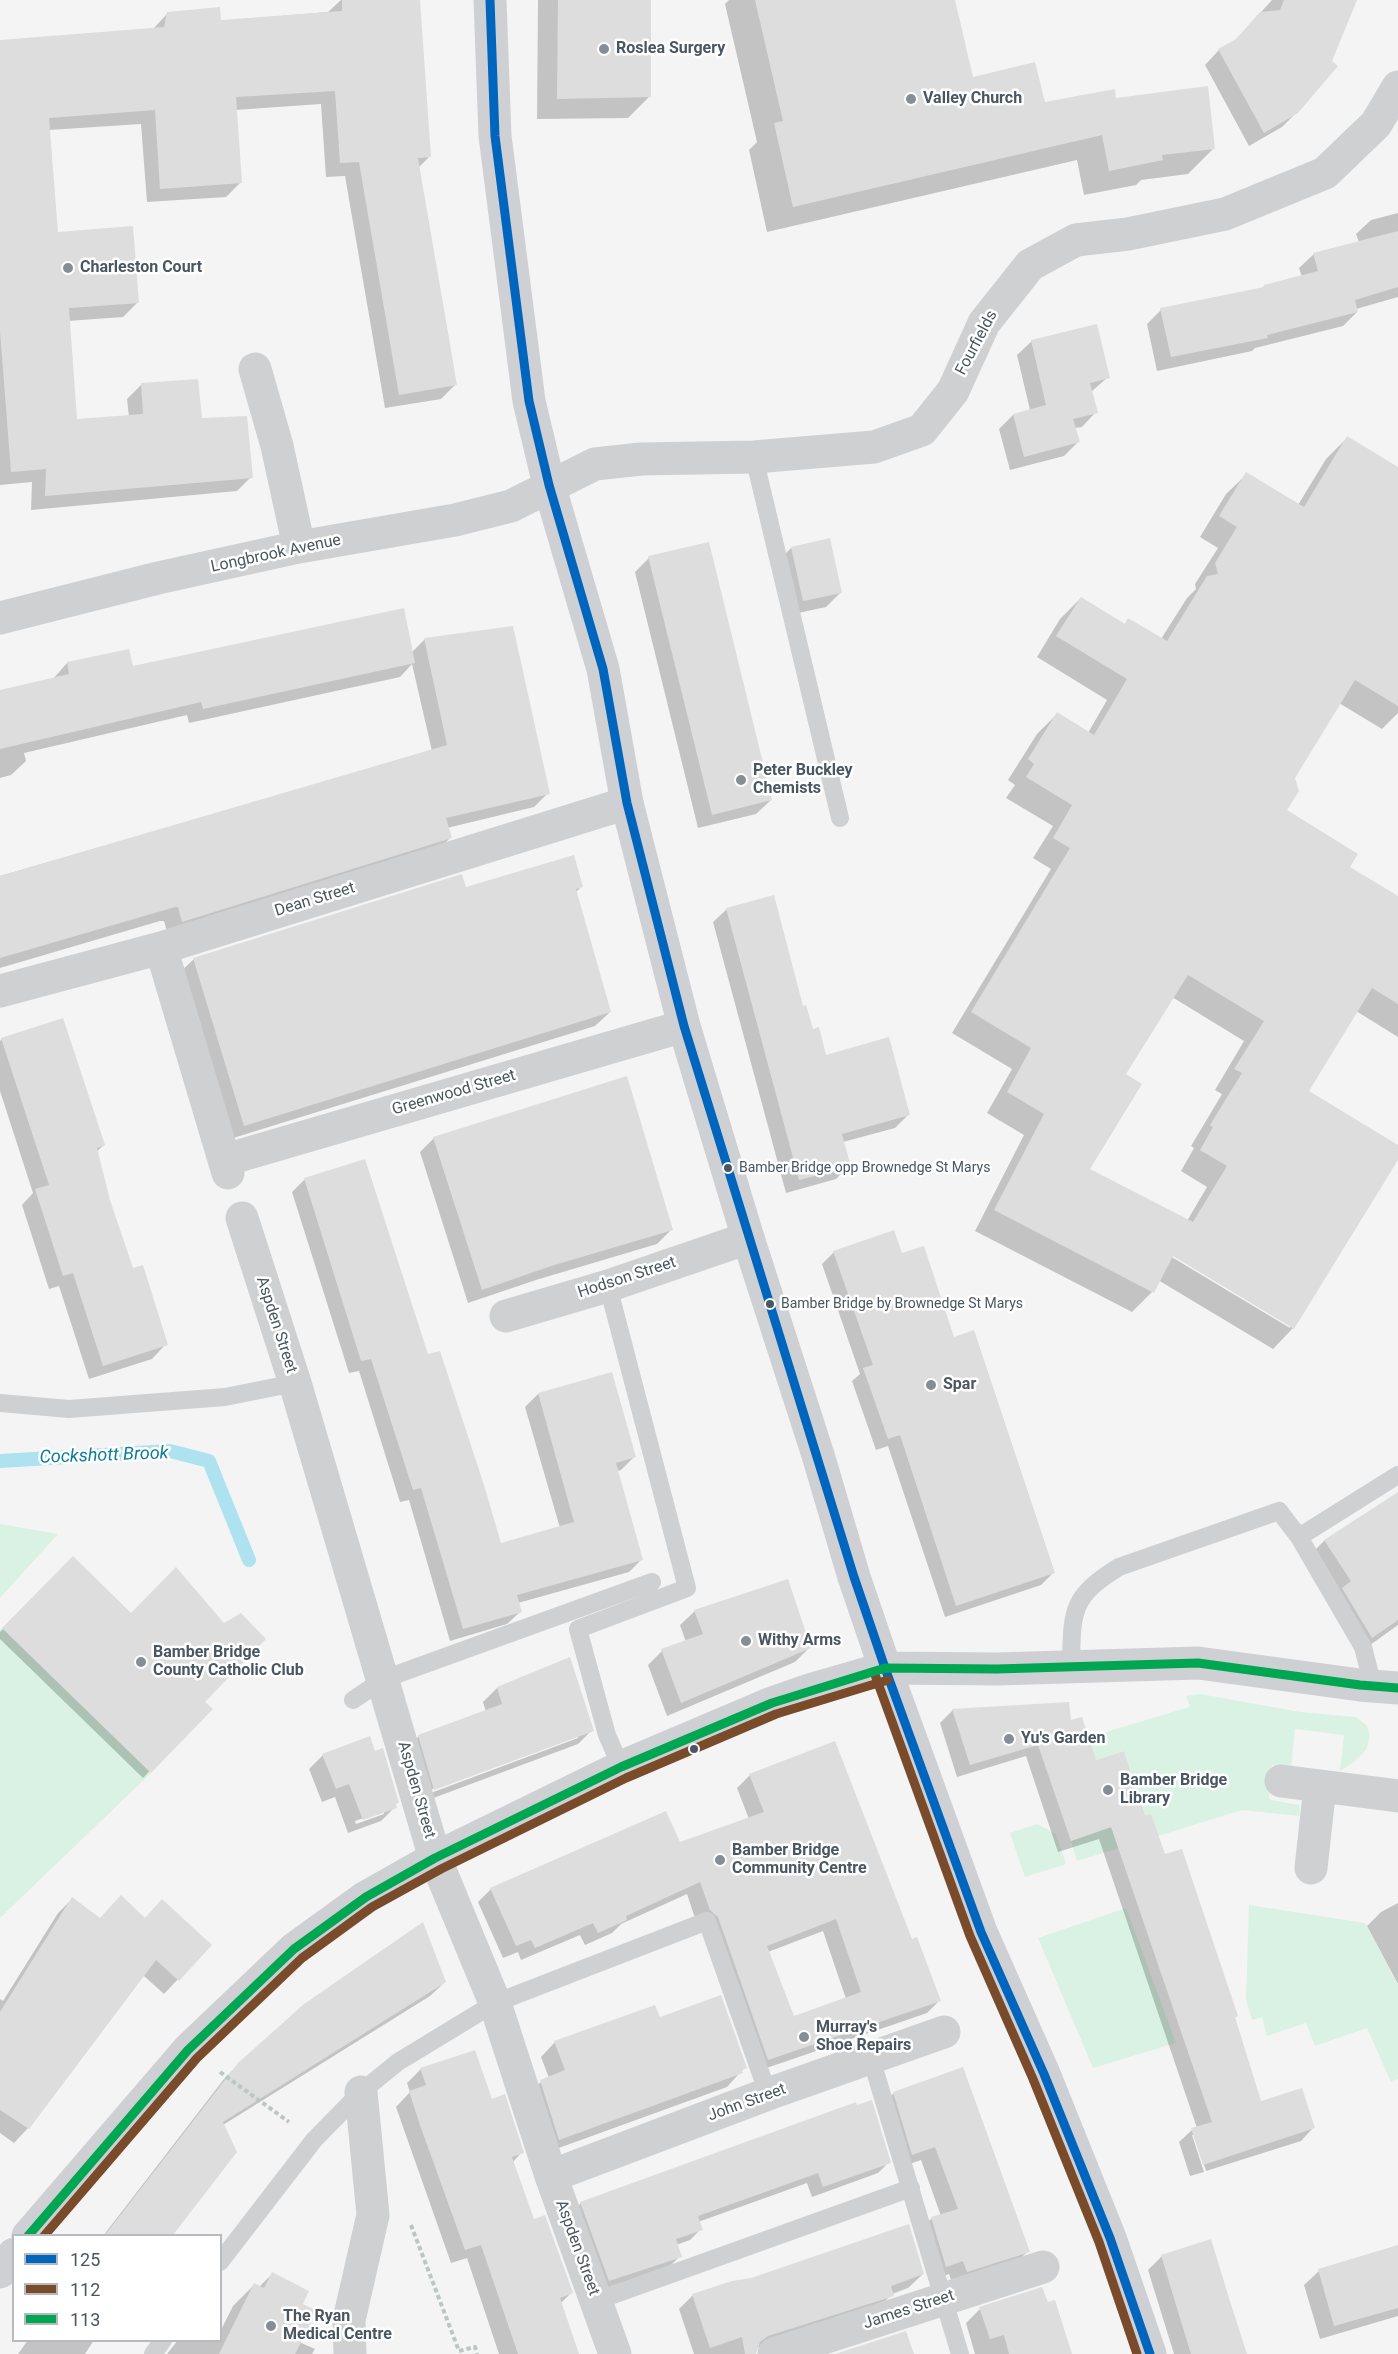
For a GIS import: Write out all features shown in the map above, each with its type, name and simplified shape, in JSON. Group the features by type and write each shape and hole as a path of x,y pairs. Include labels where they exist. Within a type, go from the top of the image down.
{"main road":[{"path":"490,0 495,136 529,401 549,485 603,669 627,803 684,1026 854,1577 885,1668 981,1932 1044,2074 1110,2238 1150,2354"},
{"path":"29,2234 188,2050 294,1949 366,1897 435,1858 621,1767 772,1703 885,1668 1071,1667 1198,1663 1386,1687"},
{"path":"0,2272 12,2257"}],"street":[{"name":"Fourfields","path":"549,485 595,464 642,459 754,457 874,447 922,430 953,391 984,323 1030,265 1076,240 1128,234 1225,214 1326,173 1376,124 1398,87"},
{"path":"255,369 277,446 299,547"},
{"name":"Longbrook Avenue","path":"0,618 158,578 299,547 456,520 511,506 549,485"},
{"name":"Dean Street","path":"0,991 161,948 627,803"},
{"name":"Greenwood Street","path":"161,948 226,1167 684,1026"},
{"name":"Aspden Street","path":"242,1218 295,1383 435,1858 495,2003 551,2176 615,2354"},
{"name":"Hodson Street","path":"506,1316 608,1286 748,1238"},
{"path":"1281,1781 1398,1796"},
{"path":"1311,1868 1320,1786"},
{"name":"John Street","path":"551,2176 768,2094 944,2032"},
{"path":"350,2354 349,2320 373,2215 361,2091"},
{"name":"James Street","path":"774,2354 1043,2267"}],"lane":[{"path":"754,457 840,818"},
{"path":"608,1286 687,1588 578,1629 607,1735 621,1767"},
{"path":"0,1402 69,1409 225,1397 295,1383"},
{"path":"1299,1537 1398,1475"},
{"path":"1071,1667 1071,1626 1078,1602 1096,1581 1119,1567 1279,1511 1299,1537 1386,1687"},
{"path":"352,1700 384,1679 652,1582"},
{"path":"222,2259 314,2140 361,2091 398,2062 495,2003 707,1921 768,2094"},
{"path":"871,2058 960,2354"},
{"path":"596,2301 911,2188"}],"path":[{"path":"188,2050 314,2140"},
{"path":"410,2221 459,2351 475,2347 477,2354"}],"green space":[{"path":"0,1524 58,1534 0,1598"},
{"path":"2,1628 151,1773 0,1918 0,1630"},
{"path":"1200,1694 1300,1712 1356,1717 1367,1726 1370,1736 1366,1750 1340,1771 1344,1735 1295,1729 1291,1768 1272,1765 1269,1797 1271,1800 1299,1805 1300,1816 1242,1810 1077,1861 1071,1841 1124,1823 1153,1821 1151,1814 1145,1815 1124,1751 1049,1775 1041,1751 1190,1707 1186,1696"},
{"path":"1037,1824 1056,1834 1066,1864 1025,1877 1010,1833"},
{"path":"1249,1905 1365,1923 1398,1985 1398,2079 1391,2082 1367,2028 1315,2046 1306,2023 1267,2036 1262,2017 1252,2020 1246,2000"},
{"path":"1126,1908 1176,2043 1093,2068 1038,1938"}],"building":[{"name":"Charleston Court","path":"342,0 420,0 431,157 418,158 457,385 399,395 359,162 340,163 335,91 236,97 242,183 160,189 155,110 49,118 58,232 133,226 139,303 69,308 77,419 143,414 141,383 198,379 202,418 247,416 253,478 45,496 46,469 11,472 0,331 0,40 164,27 167,12 220,7 221,20 342,11"},
{"name":"Roslea Surgery","path":"558,0 651,0 651,97 557,99"},
{"name":"Valley Church","path":"755,0 955,0 973,77 1035,62 1045,102 1115,89 1116,98 1208,86 1215,149 1162,155 1163,160 1109,171 1102,135 793,207 774,123 783,121"},
{"path":"1284,0 1357,0 1332,61 1338,66 1298,113 1264,133 1218,49 1236,39 1260,12 1280,10"},
{"path":"1398,231 1398,287 1355,300 1358,312 1267,335 1268,338 1171,357 1160,308 1264,287 1264,285 1318,271 1313,253"},
{"path":"1097,324 1110,378 1090,383 1098,413 1073,419 1080,442 1024,457 1013,414 1046,405 1031,340"},
{"path":"1347,436 1398,467 1398,706 1355,680 1295,778 1299,791 1287,810 1358,854 1350,867 1398,896 1398,1004 1372,988 1309,1091 1398,1145 1398,1160 1294,1329 1173,1256 1154,1293 994,1210 1044,1114 1007,1092 1031,1048 971,1012 1070,848 1053,838 1072,805 1026,777 1034,764 1028,759 1057,712 1094,735 1127,679 1056,636 1081,597 1125,624 1128,618 1167,641 1207,576 1218,574 1215,563 1237,527 1219,516 1246,472 1304,507","holes":["1188,975 1264,1021 1234,1069 1242,1073 1210,1125 1213,1127 1200,1150 1227,1166 1193,1222 1090,1169 1142,1084 1126,1074"]},
{"path":"830,538 842,593 803,601 791,547"},
{"path":"709,542 772,800 712,815 648,556"},
{"path":"404,608 415,663 203,709 201,702 0,749 0,690 69,674 67,662 129,649 133,666"},
{"path":"513,626 550,794 446,818 452,838 182,922 178,907 175,907 0,958 0,876 447,745 424,638"},
{"path":"574,855 583,887 576,889 611,1012 244,1126 193,958 462,874 466,887"},
{"path":"774,895 803,1006 806,1005 813,1029 819,1027 826,1055 889,1037 910,1115 842,1134 851,1167 799,1180 726,908"},
{"path":"63,1018 105,1145 97,1148 110,1200 133,1268 143,1265 168,1345 103,1366 73,1273 63,1276 35,1189 49,1185 1,1038"},
{"path":"627,1076 673,1230 551,1266 482,1290 433,1137"},
{"path":"365,1159 428,1354 440,1351 501,1543 574,1522 538,1393 612,1372 636,1457 616,1463 643,1560 517,1595 522,1612 463,1629 421,1488 413,1490 371,1359 361,1361 304,1178"},
{"path":"894,1230 902,1253 924,1246 954,1337 974,1330 1055,1573 956,1606 900,1435 888,1439 863,1368 873,1365 833,1251"},
{"path":"1398,1492 1398,1620 1372,1638 1342,1588 1351,1581 1324,1540"},
{"name":"Bamber Bridge County Catholic Club","path":"73,1556 131,1613 176,1567 224,1623 241,1613 266,1639 205,1702 213,1709 151,1773 2,1628"},
{"name":"Withy Arms","path":"788,1579 811,1648 681,1703 661,1649 703,1634 694,1610"},
{"path":"570,1657 594,1731 434,1790 418,1735 502,1704 497,1687"},
{"path":"1069,1702 1071,1720 1082,1717 1096,1760 1124,1751 1145,1815 1151,1814 1165,1854 1182,1849 1238,2016 1235,2017 1261,2101 1302,2088 1315,2128 1203,2165 1191,2128 1212,2122 1111,1827 1071,1841 1038,1745 970,1765 952,1709"},
{"path":"370,1736 375,1751 383,1748 399,1803 396,1804 397,1808 363,1820 349,1784 336,1789 322,1754"},
{"path":"835,1741 912,1939 917,1937 941,2001 768,2060 718,1917 710,1910 700,1882 626,1916 627,1920 598,1933 593,1923 535,1948 531,1940 516,1946 490,1888 666,1811 680,1842 764,1812 749,1774","holes":["836,1919 861,1992 794,2016 767,1946"]},
{"path":"121,1895 145,1918 162,1899 212,1945 179,1981 156,1960 29,2129 0,2110 0,2012 72,1897 100,1918"},
{"path":"423,1922 446,1982 223,2122 237,2152 174,2234 106,2234 238,2063 304,2004"},
{"path":"721,1995 747,2068 741,2070 743,2073 559,2140 540,2080 565,2070 554,2041 655,2005 660,2017"},
{"path":"475,2050 492,2099 505,2094 524,2153 512,2157 534,2219 545,2215 573,2293 560,2298 579,2354 518,2354 481,2245 465,2250 420,2125 409,2091 426,2085 420,2068"},
{"path":"963,2067 1030,2252 967,2272 963,2261 946,2267 931,2217 958,2209 935,2147 912,2155 893,2092"},
{"path":"872,2100 891,2163 823,2187 818,2173 698,2216 703,2230 676,2239 682,2257 609,2281 580,2202 856,2102 857,2105"},
{"path":"909,2224 924,2274 891,2286 894,2296 768,2336 760,2342 756,2354 745,2354 742,2337 710,2348 692,2294 732,2281 751,2278"},
{"path":"1211,2239 1247,2354 1191,2354 1161,2255"},
{"path":"1398,2245 1398,2308 1334,2326 1318,2269"},
{"name":"The Ryan Medical Centre","path":"272,2272 309,2291 303,2304 317,2311 295,2354 219,2354 254,2283 264,2288"},
{"path":"1042,2287 1048,2302 1055,2300 1072,2354 1009,2354 1004,2335 990,2339 979,2307"},
{"path":"906,2331 914,2354 835,2354"}],"waterway":[{"name":"Cockshott Brook","path":"0,1461 170,1451 209,1461 249,1560"}],"transit line":[{"name":"125","path":"490,0 495,136 529,401 549,485 603,669 627,803 684,1026 854,1577 885,1668 981,1932 1044,2074 1110,2238 1150,2354"},
{"name":"113","path":"30,2234 188,2050 294,1949 366,1897 435,1858 621,1767 772,1703 885,1668 997,1669 1198,1663 1398,1688"},
{"name":"112","path":"874,1672 970,1936 1033,2079 1099,2242 1137,2354"},
{"name":"112","path":"46,2234 197,2058 302,1958 372,1907 441,1869 626,1778 776,1714 888,1680"}],"place":[{"name":"Roslea Surgery","path":"604,49"},
{"name":"Valley Church","path":"911,99"},
{"name":"Charleston Court","path":"68,268"},
{"name":"Peter Buckley Chemists","path":"741,780"},
{"name":"Bamber Bridge opp Brownedge St Marys","path":"728,1168"},
{"name":"Bamber Bridge by Brownedge St Marys","path":"770,1304"},
{"name":"Spar","path":"931,1385"},
{"name":"Withy Arms","path":"746,1641"},
{"name":"Bamber Bridge County Catholic Club","path":"141,1662"},
{"name":"Yu's Garden","path":"1009,1739"},
{"name":"Bamber Bridge Library","path":"1108,1790"},
{"name":"Bamber Bridge Community Centre","path":"720,1860"},
{"name":"Murray's Shoe Repairs","path":"804,2037"},
{"name":"The Ryan Medical Centre","path":"271,2326"}]}
